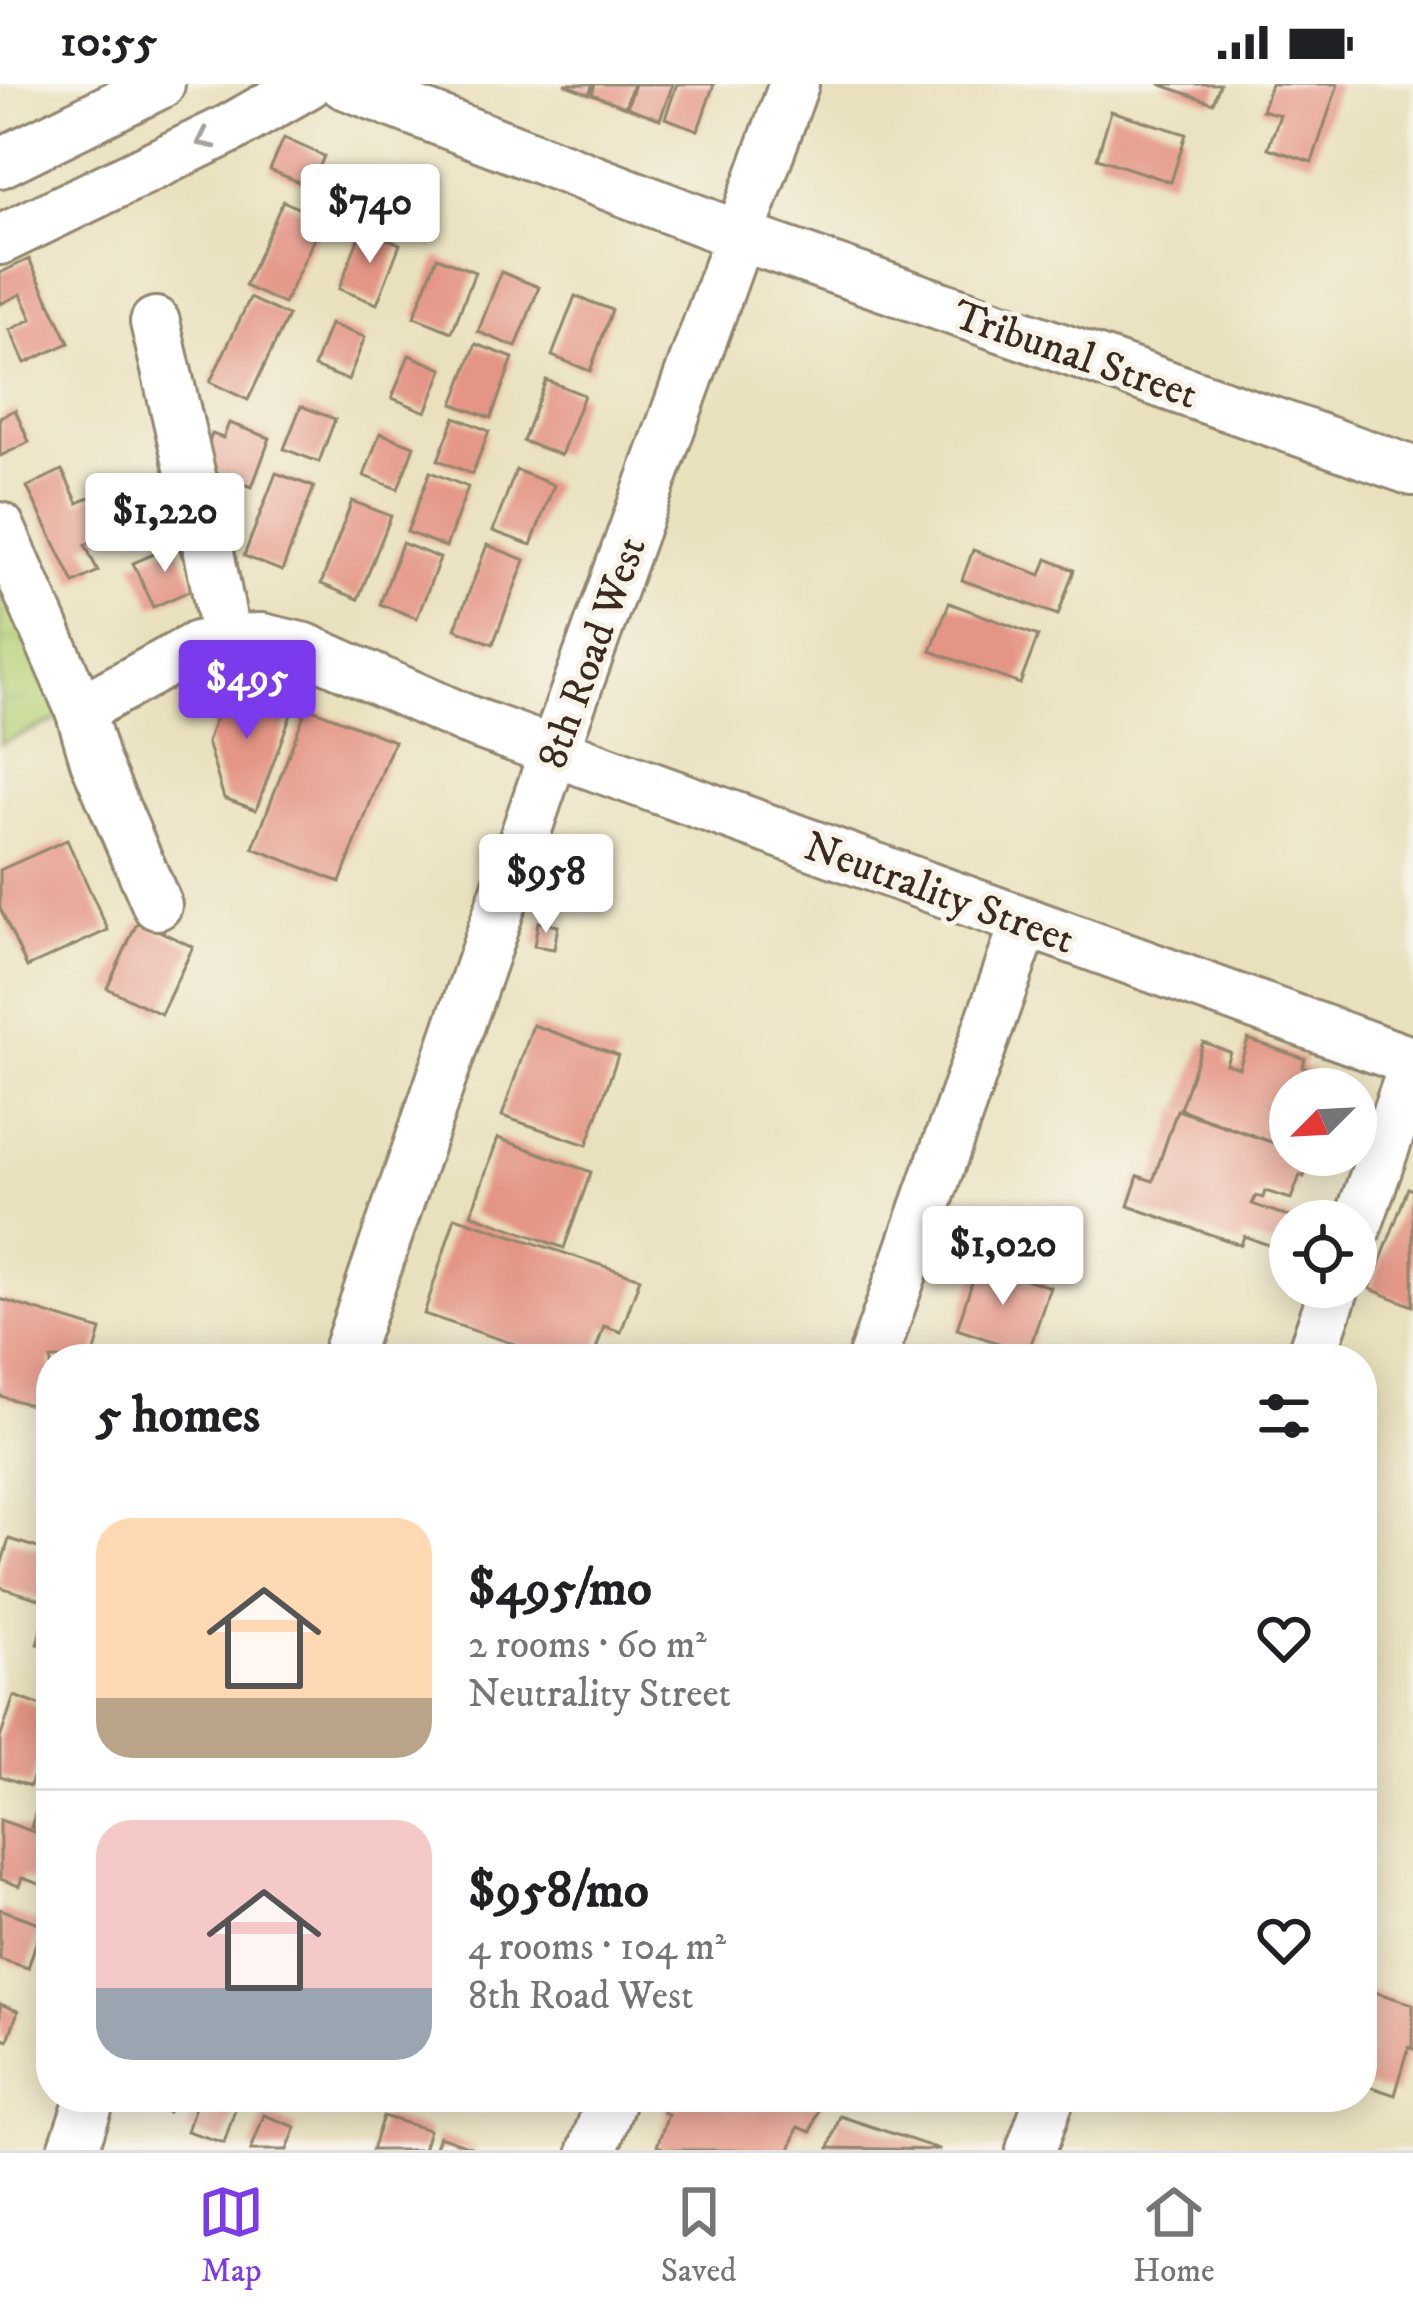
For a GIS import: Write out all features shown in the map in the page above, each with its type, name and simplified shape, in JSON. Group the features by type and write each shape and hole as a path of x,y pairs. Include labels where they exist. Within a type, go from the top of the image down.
{"street":[{"path":"0,163 160,84"},
{"path":"0,240 231,128 308,84"},
{"name":"Tribunal Street","path":"344,84 740,236 1413,471"},
{"name":"8th Road West","path":"350,1344 554,751 794,84"},
{"path":"80,710 197,646 226,640 154,322"},
{"path":"0,527 158,904"},
{"name":"Neutrality Street","path":"226,640 262,638 305,648 467,720 1413,1064"},
{"path":"877,1344 1025,922"},
{"path":"1366,1200 1413,1064"},
{"path":"1315,1344 1328,1308"},
{"path":"73,2150 86,2112"},
{"path":"593,2150 607,2112"},
{"path":"1031,2150 1045,2112"}],"green space":[{"path":"0,527 80,710 0,744"}],"building":[{"path":"564,84 593,84 589,94"},
{"path":"595,84 633,84 625,107 592,94"},
{"path":"635,84 673,84 660,119 627,107"},
{"path":"677,84 714,84 698,130 665,118"},
{"path":"1159,84 1220,84 1213,103"},
{"path":"1271,84 1338,84 1312,162 1268,148 1280,115 1262,110"},
{"path":"1111,111 1186,134 1171,182 1097,158"},
{"path":"284,138 324,156 311,187 270,170"},
{"path":"283,201 323,220 284,304 245,286"},
{"path":"362,229 400,244 377,304 339,289"},
{"path":"437,257 475,272 452,332 414,317"},
{"path":"29,259 69,343 25,363 10,330 32,319 21,294 0,304 0,273"},
{"path":"501,272 539,287 516,347 478,332"},
{"path":"575,296 612,310 590,371 552,356"},
{"path":"250,298 288,316 248,400 210,382"},
{"path":"330,324 365,337 348,380 314,367"},
{"path":"476,344 513,358 491,418 453,404"},
{"path":"409,355 443,369 426,412 392,398"},
{"path":"546,380 584,395 561,455 523,441"},
{"path":"301,406 335,419 319,462 284,449"},
{"path":"15,410 29,442 0,456 0,417"},
{"path":"455,417 489,431 472,474 438,460"},
{"path":"229,423 270,438 252,487 200,467 212,434 223,438"},
{"path":"380,433 414,446 398,489 364,476"},
{"path":"62,470 78,503 136,475 154,511 85,545 98,571 74,583 27,487"},
{"path":"516,470 554,485 531,545 493,531"},
{"path":"430,472 468,487 446,547 407,532"},
{"path":"276,473 314,487 282,571 244,556"},
{"path":"352,501 391,516 358,599 321,584"},
{"path":"402,543 440,558 417,618 380,604"},
{"path":"177,544 196,588 153,607 133,563"},
{"path":"487,545 525,560 493,644 455,629"},
{"path":"973,550 1041,575 1047,559 1074,570 1058,615 962,580"},
{"path":"949,603 1038,636 1020,684 931,651"},
{"path":"228,682 294,706 256,810 224,798 207,742"},
{"path":"307,707 394,741 340,882 253,848"},
{"path":"67,840 108,930 27,967 0,908 0,870"},
{"path":"138,921 193,947 161,1014 107,988"},
{"path":"538,922 558,926 554,949 534,946"},
{"path":"533,1025 618,1055 587,1145 502,1116"},
{"path":"1248,1039 1305,1059 1305,1068 1269,1068 1269,1141 1180,1109 1203,1042 1230,1052 1226,1064 1239,1068"},
{"path":"1177,1110 1269,1141 1269,1176 1300,1176 1291,1199 1265,1191 1252,1204 1269,1210 1269,1245 1244,1236 1241,1245 1128,1206 1138,1176 1153,1181"},
{"path":"498,1138 591,1172 564,1248 471,1214"},
{"path":"1408,1188 1413,1190 1413,1306 1377,1292 1377,1270"},
{"path":"455,1217 640,1278 621,1332 604,1326 598,1344 514,1344 424,1314"},
{"path":"978,1264 1050,1287 1031,1344 1001,1344 957,1329"},
{"path":"0,1299 101,1330 97,1344 36,1344 36,1407 0,1396"},
{"path":"9,1539 36,1547 36,1598 0,1587"},
{"path":"14,1696 36,1704 36,1769 30,1786 0,1776 0,1739"},
{"path":"0,1820 36,1833 36,1883 22,1878 19,1886 0,1879"},
{"path":"0,1909 36,1922 28,1968 0,1959"},
{"path":"1377,1993 1413,2004 1413,2049 1409,2047 1395,2095 1377,2089"},
{"path":"0,2004 18,2011 8,2040 0,2037"},
{"path":"193,2112 234,2112 224,2143 187,2131"},
{"path":"663,2112 818,2112 811,2132 798,2127 790,2150 669,2150 657,2146 668,2114"},
{"path":"264,2115 296,2127 287,2150 251,2150"},
{"path":"383,2116 429,2130 423,2150 372,2150"},
{"path":"840,2116 939,2149 939,2150 829,2148"},
{"path":"439,2136 477,2149 477,2150 434,2150"}]}
